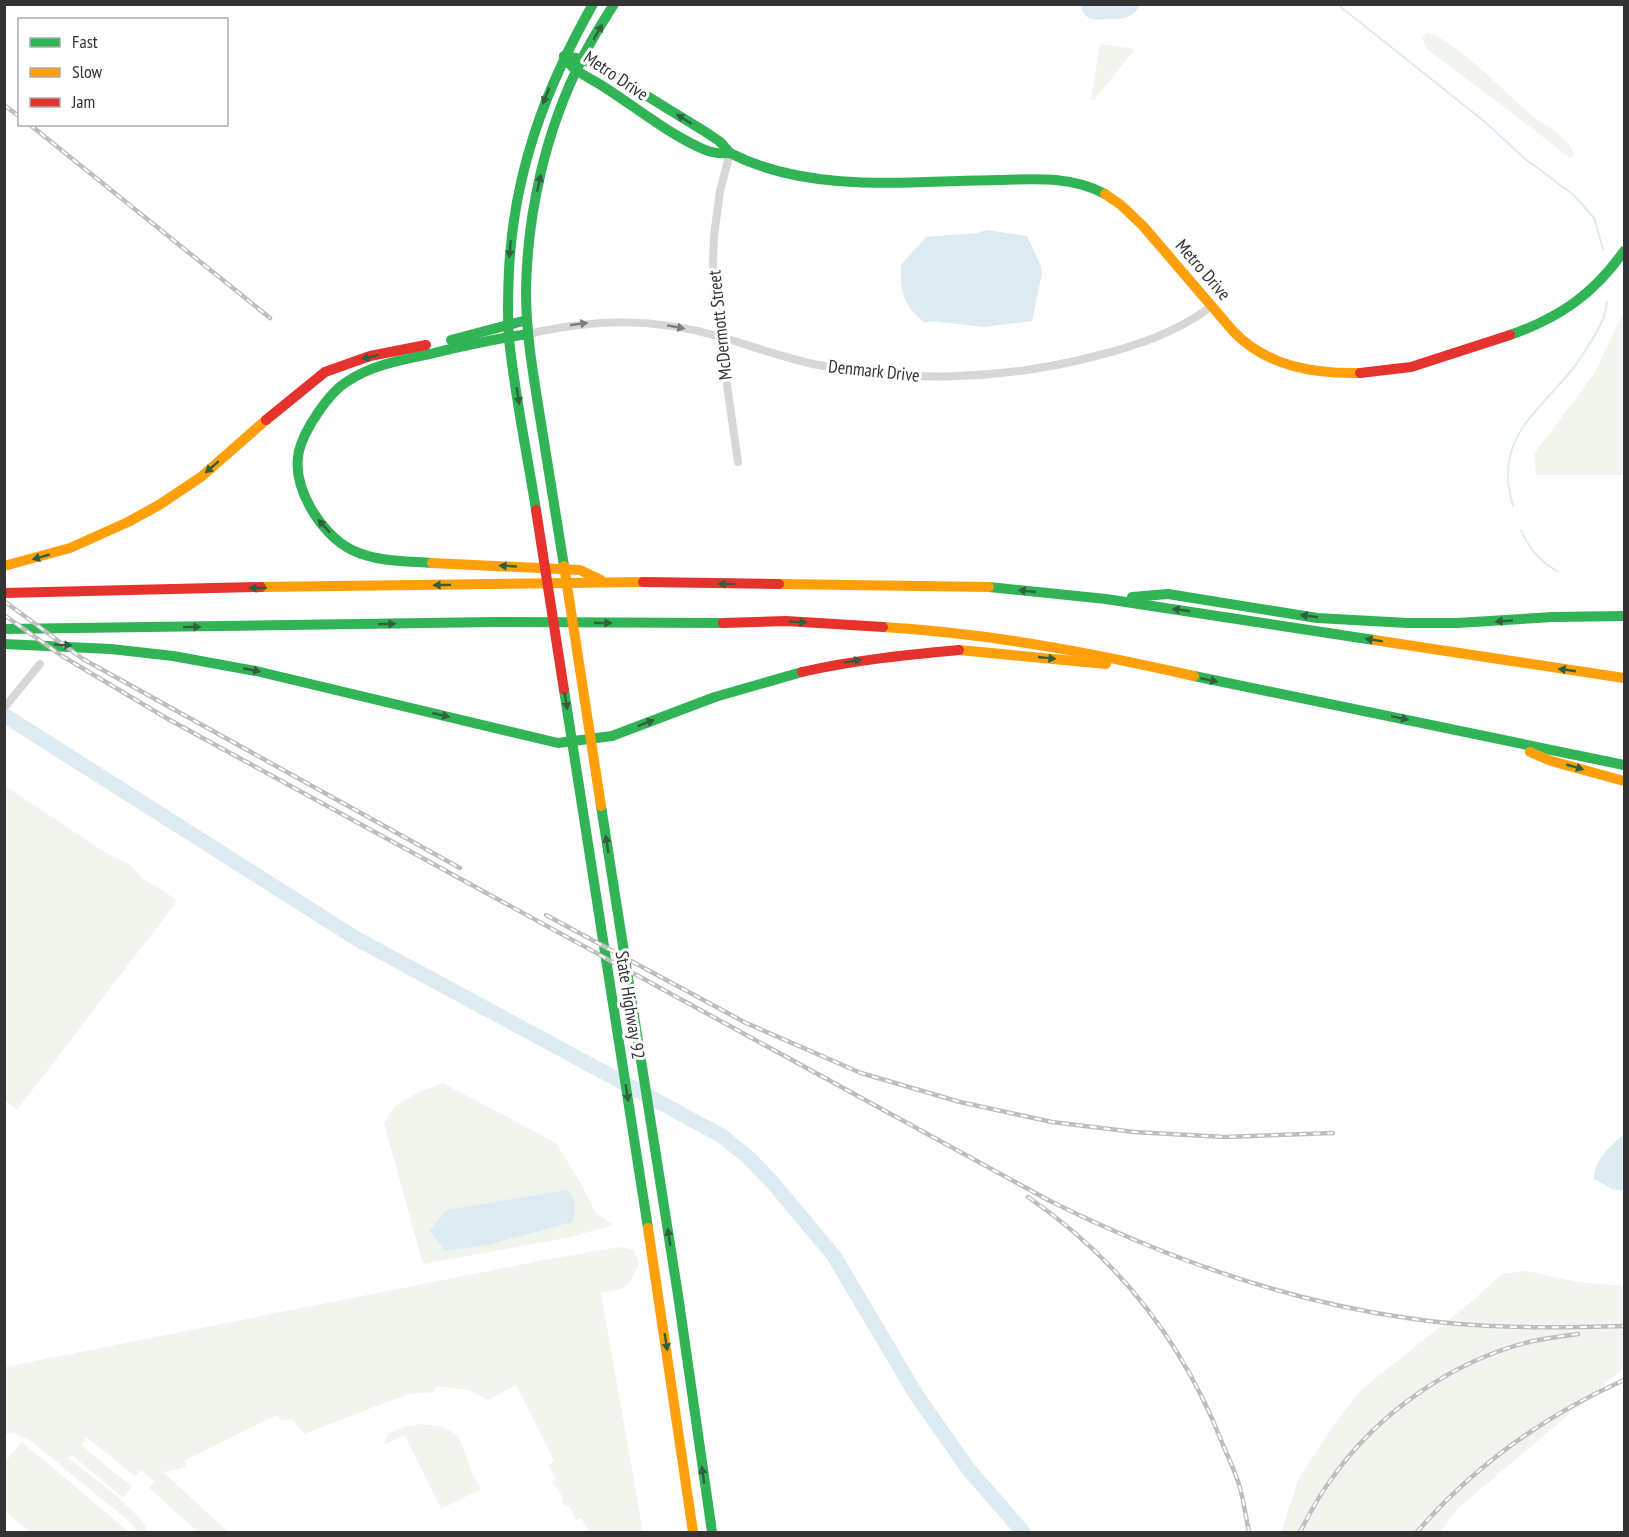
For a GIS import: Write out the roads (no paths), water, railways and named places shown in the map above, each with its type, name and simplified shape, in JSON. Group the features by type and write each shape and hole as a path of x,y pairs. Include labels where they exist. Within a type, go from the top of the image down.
{"main road":[{"name":"State Highway 92","path":"593,4 554,77 536,122 520,180 509,247 508,323 657,1284 693,1533"},
{"name":"State Highway 92","path":"614,4 582,59 546,156 531,224 527,257 527,320 550,483 678,1295 712,1533"},
{"name":"Metro Drive","path":"564,56 582,59 603,69 704,131 720,142 730,153"},
{"name":"Metro Drive","path":"564,56 569,65 577,71 651,120 704,150 718,154 730,153 780,172 813,180 861,182 1049,179 1086,184 1104,192 1128,211 1247,344 1275,359 1322,371 1361,373 1389,371 1518,334 1544,323 1569,308 1594,288 1624,251"},
{"path":"4,567 70,548 128,522 159,505 201,477 325,372 370,357 527,320"},
{"path":"528,334 495,339 377,366 347,381 324,402 303,439 297,461 301,488 317,518 330,533 350,549 380,560 580,570 606,582"},
{"path":"4,593 606,582 992,587 1106,600 1624,678"},
{"path":"1106,600 1168,594 1317,618 1408,623 1624,616"},
{"path":"4,629 495,622 786,621 904,628 1091,653 1624,765"},
{"path":"4,644 70,646 173,656 256,670 558,743 612,736 715,697 779,678 840,663 889,656 963,650 1087,663 1152,667"},
{"path":"1501,739 1551,761 1624,781"}],"street":[{"name":"McDermott Street","path":"730,153 720,191 714,236 715,301 738,462"},
{"name":"Denmark Drive","path":"528,334 589,322 631,322 672,326 720,336 787,358 859,372 907,376 982,375 1058,365 1133,346 1172,331 1212,306"},
{"path":"4,708 40,664"}],"waterway":[{"path":"1337,4 1485,122 1524,158 1575,196 1594,218 1603,249"},
{"path":"1513,506 1508,483 1513,446 1521,430 1579,360 1600,326 1607,302"},
{"path":"1521,530 1535,553 1557,571"},
{"path":"4,715 357,939 722,1136 749,1158 773,1183 834,1256 917,1396 969,1470 1023,1532"}],"railway":[{"path":"4,105 18,116"},
{"path":"31,126 270,318"},
{"path":"4,601 83,659 460,868"},
{"path":"4,615 62,656 168,719 1050,1201 1136,1240 1179,1258 1268,1288 1360,1310 1434,1322 1488,1326 1624,1326"},
{"path":"546,915 746,1023 861,1073 960,1102 1052,1122 1134,1132 1225,1137 1333,1133"},
{"path":"1028,1197 1092,1248 1120,1276 1168,1338 1207,1407 1232,1466 1241,1493 1249,1532"},
{"path":"1300,1532 1322,1493 1349,1456 1370,1433 1419,1393 1474,1361 1503,1350 1533,1341 1578,1334"},
{"path":"1417,1532 1463,1485 1512,1444 1566,1410 1624,1380"}]}
